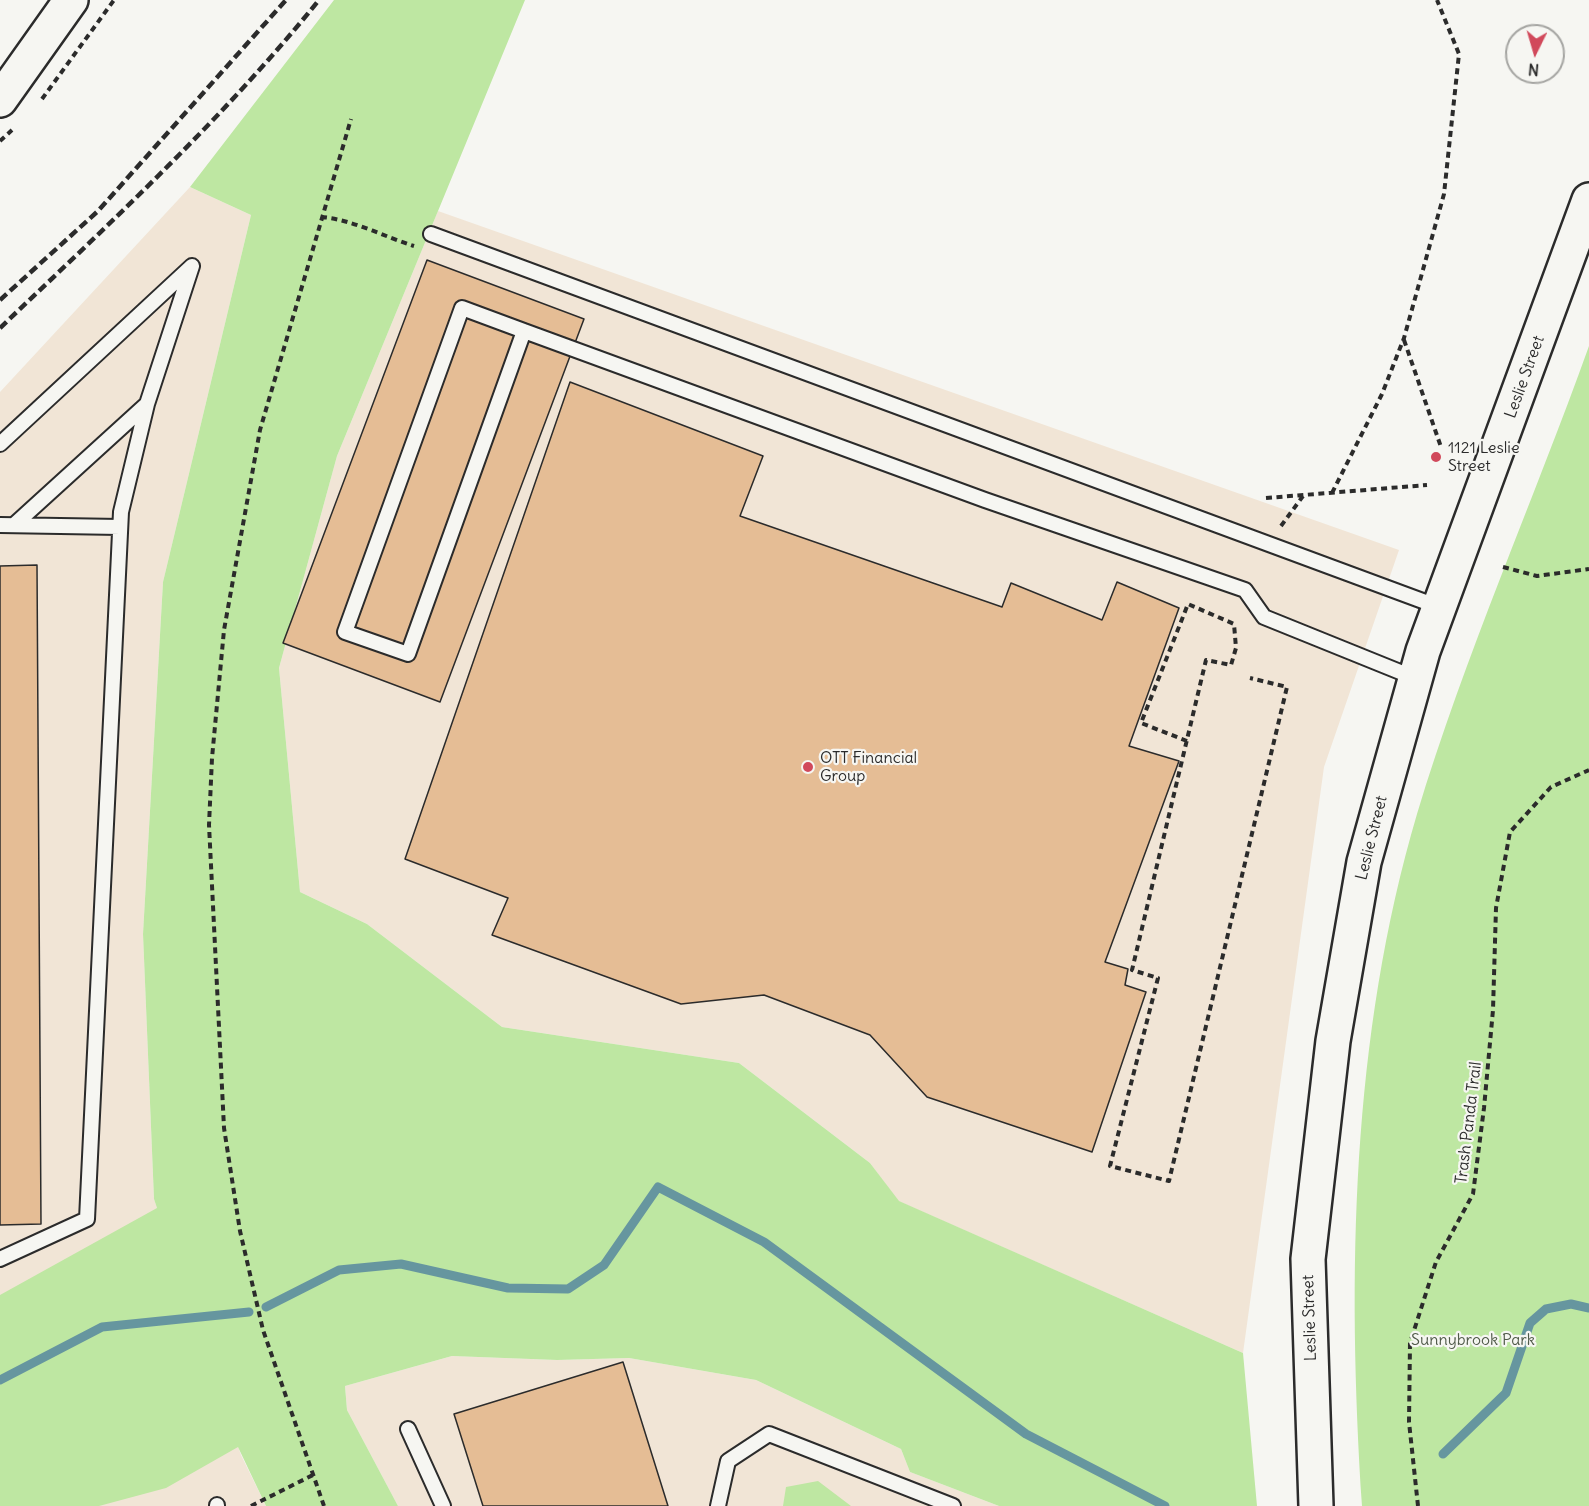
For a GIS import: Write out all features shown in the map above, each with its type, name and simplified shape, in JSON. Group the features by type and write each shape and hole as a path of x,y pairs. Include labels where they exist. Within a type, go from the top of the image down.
{"main road":[{"path":"0,100 71,0"},
{"name":"Leslie Street","path":"1316,1506 1308,1258 1333,1041 1364,862 1415,678 1439,607 1589,200"}],"lane":[{"path":"431,234 1439,607"},
{"path":"0,444 192,266 147,404 121,512 87,1219 0,1259"},
{"path":"524,331 408,654 345,632 462,308 986,500 1245,590 1264,617 1415,678"},
{"path":"7,525 147,404"},
{"path":"7,525 120,527"},
{"path":"408,1430 443,1506"},
{"path":"718,1506 728,1461 769,1434 953,1506"},
{"path":"913,1490 923,1506"}],"path":[{"path":"1332,493 1382,394 1404,338 1444,194 1459,54 1437,0"},
{"path":"324,1506 263,1330 240,1231 224,1128 208,825 223,642 235,558 266,404 351,119"},
{"path":"321,217 340,218 384,237"},
{"path":"1404,338 1441,447"},
{"path":"1266,498 1426,485"},
{"path":"1268,543 1304,495"},
{"path":"1503,567 1538,576 1589,569"},
{"path":"1187,741 1141,723 1188,604 1234,624 1236,648 1231,665 1206,660 1187,741 1132,970 1158,978 1110,1166 1169,1181 1287,687 1250,678"},
{"name":"Trash Panda Trail","path":"1418,1506 1408,1422 1410,1343 1436,1262 1473,1194 1493,1010 1496,908 1510,832 1551,787 1589,770"},
{"path":"251,1506 313,1475"}],"shaded area":[{"path":"190,187 251,215 163,582 143,934 154,1199 241,1455 266,1506 0,1506 0,392"},
{"path":"438,211 1399,550 1324,767 1243,1353 898,1201 870,1163 739,1063 502,1027 367,924 300,892 279,668 337,456"},
{"path":"452,1356 557,1360 629,1358 756,1380 901,1449 910,1472 999,1506 398,1506 347,1410 345,1386"}],"green space":[{"path":"334,0 525,0 337,456 279,668 300,892 367,924 502,1027 739,1063 870,1163 899,1201 1243,1353 1257,1506 999,1506 910,1472 901,1449 756,1380 629,1358 557,1360 452,1356 345,1386 347,1410 398,1506 266,1506 238,1447 166,1488 99,1506 0,1506 0,1295 157,1208 154,1199 143,934 163,582 251,215 190,187"},
{"name":"Sunnybrook Park","path":"1589,346 1589,1506 1362,1506 1357,1419 1355,1244 1359,1157 1378,984 1395,898 1417,814 1436,755 1478,637"},
{"path":"818,1481 851,1506 783,1506 786,1487"}],"building":[{"path":"427,260 584,319 440,702 283,643"},
{"name":"OTT Financial Group","path":"570,382 763,456 740,516 1002,607 1011,583 1102,620 1117,582 1179,608 1129,746 1179,761 1105,962 1128,969 1125,985 1146,992 1092,1152 927,1097 870,1035 764,995 681,1004 492,935 508,898 405,859"},
{"path":"37,565 41,1224 0,1225 0,566"},
{"path":"623,1362 668,1506 483,1506 454,1414"}],"waterway":[{"path":"266,1307 339,1270 401,1264 508,1288 568,1289 604,1265 658,1187 764,1242 1026,1434 1165,1506"},
{"path":"1443,1454 1506,1393 1530,1323 1546,1309 1571,1304 1589,1308"},
{"path":"0,1380 102,1327 249,1312"}],"railway":[{"path":"0,300 98,211 286,0"},
{"path":"0,328 205,128 244,87 319,0"}],"place":[{"name":"1121 Leslie Street","path":"1436,457"},
{"name":"OTT Financial Group","path":"808,767"}]}
